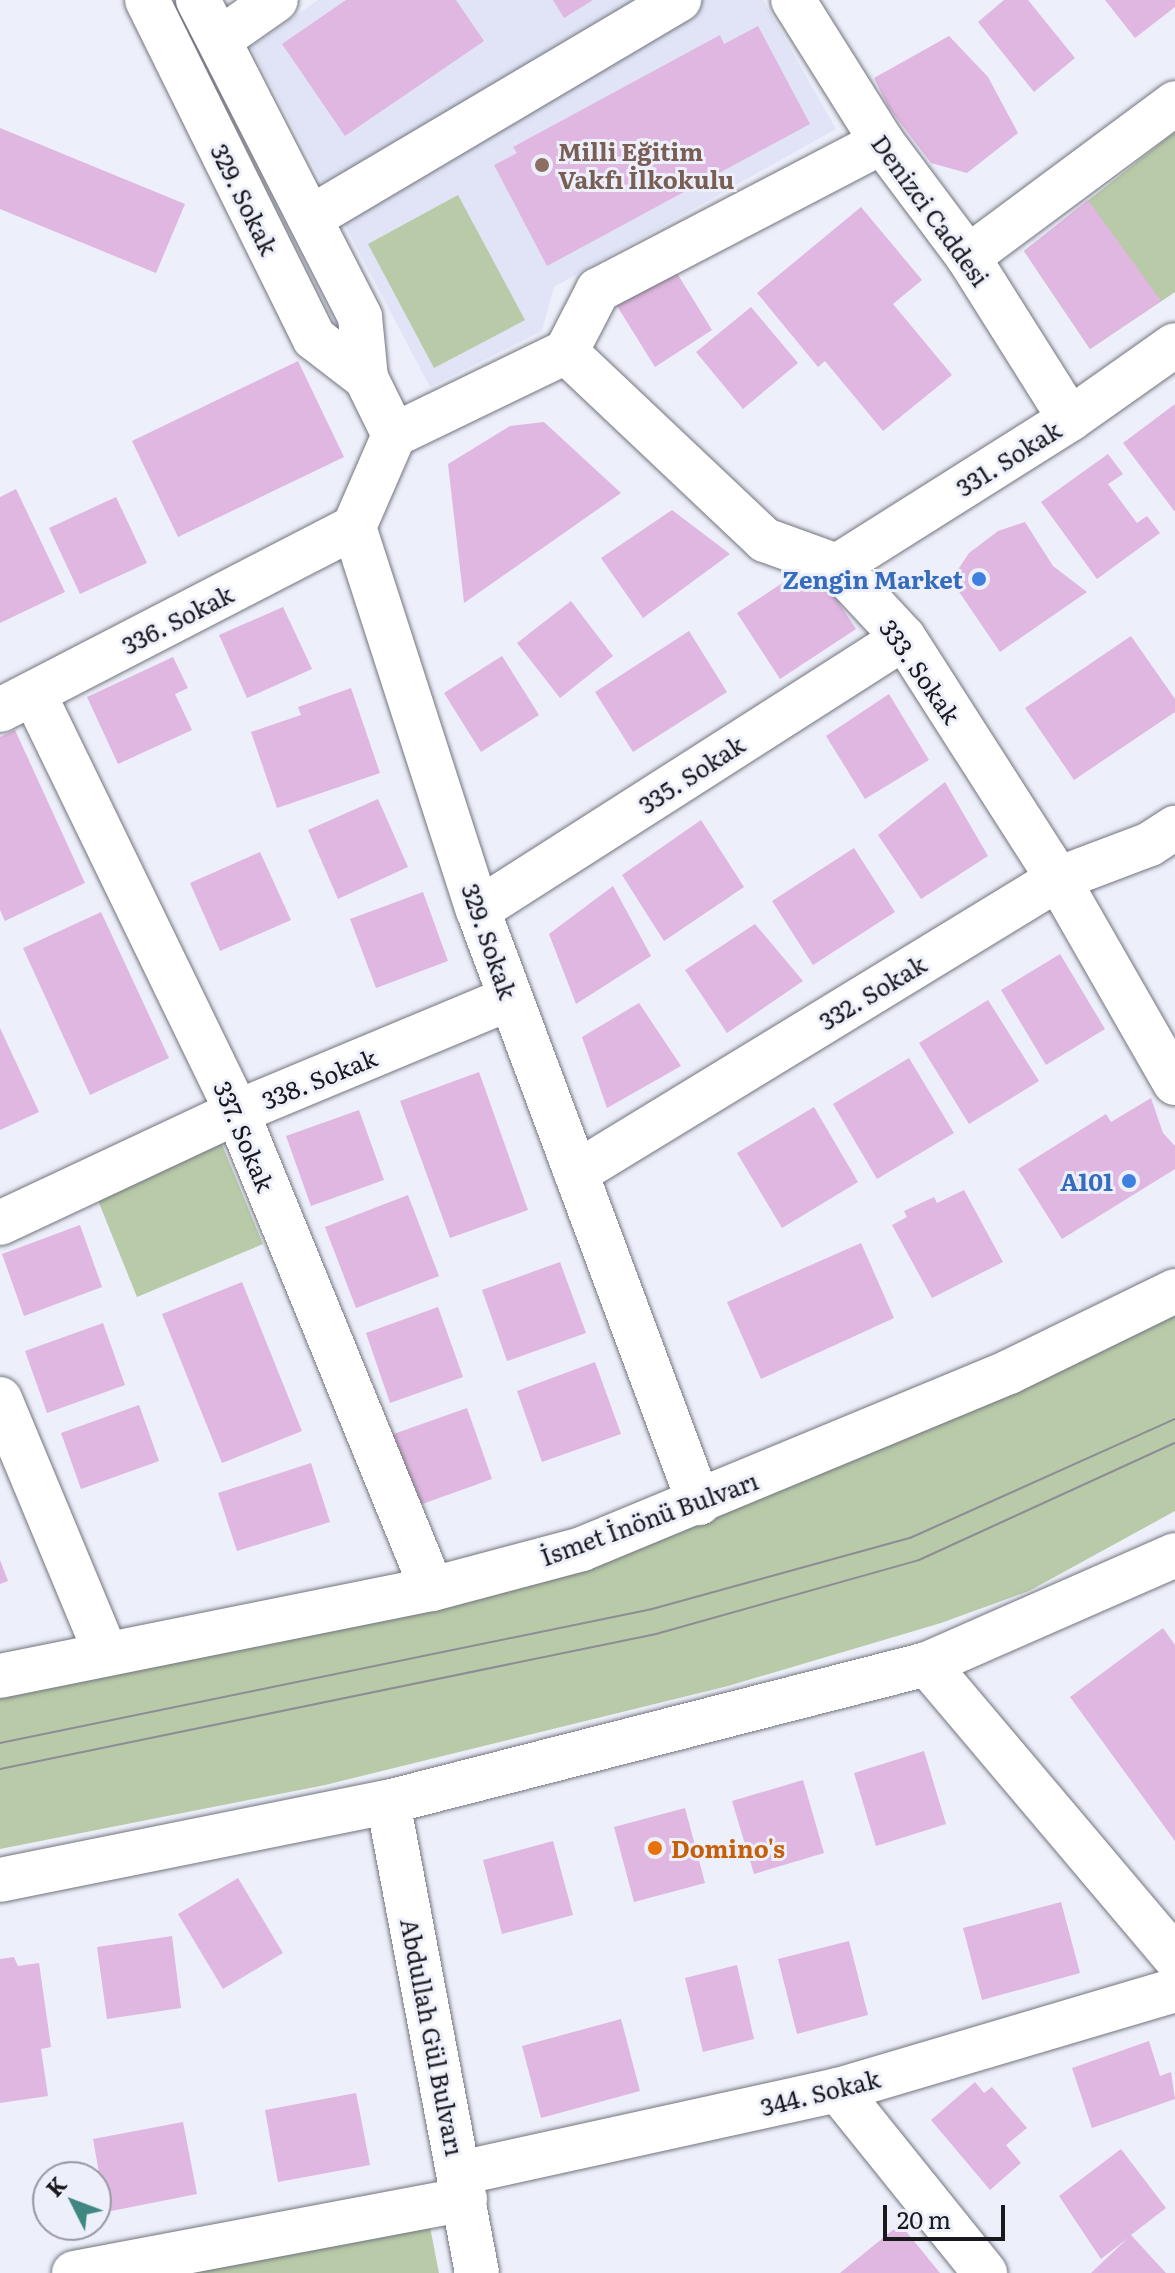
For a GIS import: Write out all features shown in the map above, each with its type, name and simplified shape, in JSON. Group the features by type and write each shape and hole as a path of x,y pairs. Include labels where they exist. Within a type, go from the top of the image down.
{"street":[{"name":"329. Sokak","path":"147,0 314,338 366,378"},
{"name":"329. Sokak","path":"198,0 360,317 366,378 394,435"},
{"path":"220,39 276,0"},
{"path":"310,218 679,0"},
{"name":"Denizci Caddesi","path":"793,0 882,142 968,257 1070,419"},
{"path":"968,257 1175,103"},
{"path":"354,527 394,435 566,352 598,290 882,142"},
{"name":"331. Sokak","path":"837,566 1070,419 1175,345"},
{"name":"333. Sokak","path":"566,352 765,540 837,566 904,638 1058,879 1175,1083"},
{"name":"329. Sokak","path":"354,527 509,999 699,1503"},
{"name":"336. Sokak","path":"17,702 354,527"},
{"name":"335. Sokak","path":"478,910 904,638"},
{"name":"337. Sokak","path":"17,702 237,1112 432,1589"},
{"name":"332. Sokak","path":"576,1173 1058,879 1150,844 1175,828"},
{"name":"338. Sokak","path":"0,1223 237,1112 509,999"},
{"name":"İsmet İnönü Bulvarı","path":"0,1676 432,1589 582,1549 1009,1372 1175,1291"},
{"path":"0,1399 106,1654"},
{"path":"0,1880 388,1802 927,1664 1175,1555"},
{"path":"927,1664 1175,1957"},
{"name":"Abdullah Gül Bulvarı","path":"388,1802 477,2273"},
{"name":"344. Sokak","path":"74,2273 463,2186 838,2090 1175,1990"},
{"path":"838,2090 985,2273"}],"shaded area":[{"name":"Milli Eğitim Vakfı İlkokulu","path":"318,0 763,0 836,129 554,287 542,331 430,387 251,47"}],"green space":[{"path":"1175,132 1175,292 1090,349 1024,251"},
{"path":"458,195 525,320 434,368 368,244"},
{"path":"221,1142 263,1244 137,1297 95,1193"},
{"path":"1175,1300 1175,1511 1029,1591 941,1623 728,1686 325,1785 0,1849 0,1692 597,1554"},
{"path":"428,2217 439,2273 137,2273"}],"building":[{"path":"346,0 456,0 484,41 345,136 282,44"},
{"path":"553,0 593,0 564,18"},
{"path":"1004,0 1028,0 1075,58 1034,92 978,22"},
{"path":"1105,0 1175,0 1175,7 1135,38"},
{"path":"758,26 810,124 547,266 494,165 517,153 513,147 720,35 724,44"},
{"path":"949,36 988,77 1018,133 967,173 931,163 889,108 874,78"},
{"path":"0,128 185,204 156,273 0,209"},
{"path":"1088,200 1161,301 1090,349 1024,251"},
{"path":"861,207 922,280 893,304 952,375 883,431 825,361 818,367 757,293"},
{"path":"675,270 712,330 655,367 617,306"},
{"path":"751,307 798,363 743,409 696,352"},
{"path":"298,361 344,457 178,537 132,441"},
{"path":"1175,404 1175,512 1123,443"},
{"path":"544,422 621,493 464,603 448,464 510,426"},
{"path":"1108,454 1123,474 1108,484 1137,523 1147,516 1160,533 1097,579 1041,502"},
{"path":"16,489 65,592 0,623 0,497"},
{"path":"116,497 147,563 80,594 49,528"},
{"path":"672,510 730,554 643,618 601,558"},
{"path":"1025,522 1053,566 1087,592 1000,652 951,580 969,553 998,531"},
{"path":"813,563 856,629 780,679 737,613"},
{"path":"571,601 613,656 560,698 517,643"},
{"path":"283,607 312,669 247,698 219,635"},
{"path":"689,631 727,692 633,752 595,692"},
{"path":"1131,636 1175,699 1175,712 1074,780 1025,708"},
{"path":"502,656 539,715 481,752 444,693"},
{"path":"173,657 188,688 175,694 192,730 118,764 87,697"},
{"path":"351,688 380,773 277,808 251,732 301,715 298,707"},
{"path":"889,694 929,760 865,799 826,736"},
{"path":"15,730 85,883 5,921 0,910 0,737"},
{"path":"945,782 988,856 921,899 878,835"},
{"path":"378,799 408,867 338,899 308,830"},
{"path":"701,820 744,887 664,941 622,875"},
{"path":"854,848 895,912 813,965 772,901"},
{"path":"260,852 291,920 220,951 190,883"},
{"path":"613,886 651,956 576,1004 549,934"},
{"path":"423,892 448,961 376,988 350,919"},
{"path":"101,912 169,1058 90,1095 23,948"},
{"path":"755,924 803,981 727,1033 685,970"},
{"path":"1060,954 1105,1029 1046,1065 1001,990"},
{"path":"988,1000 1039,1081 969,1124 919,1043"},
{"path":"639,1003 681,1066 607,1108 582,1037"},
{"path":"0,1028 39,1112 0,1130"},
{"path":"909,1058 954,1133 877,1179 833,1104"},
{"path":"479,1072 528,1210 450,1238 400,1101"},
{"path":"1151,1098 1163,1133 1175,1146 1175,1169 1062,1239 1018,1169 1106,1114 1111,1122"},
{"path":"814,1107 858,1182 782,1228 737,1153"},
{"path":"359,1110 384,1180 311,1206 286,1136"},
{"path":"964,1190 1003,1262 932,1298 892,1225 907,1217 904,1211 934,1197 937,1203"},
{"path":"408,1195 439,1276 356,1308 325,1227"},
{"path":"80,1225 102,1287 24,1316 2,1254"},
{"path":"861,1243 894,1318 761,1379 727,1302"},
{"path":"560,1262 586,1333 507,1361 482,1290"},
{"path":"242,1282 302,1431 222,1463 162,1314"},
{"path":"438,1307 463,1377 390,1403 366,1333"},
{"path":"103,1323 125,1385 47,1413 25,1351"},
{"path":"595,1362 621,1434 542,1462 517,1391"},
{"path":"139,1405 159,1461 81,1489 61,1433"},
{"path":"467,1408 492,1479 414,1507 388,1436"},
{"path":"311,1463 330,1522 237,1551 218,1493"},
{"path":"0,1560 8,1581 0,1584"},
{"path":"1163,1628 1175,1645 1175,1841 1070,1697"},
{"path":"924,1751 946,1824 876,1846 854,1773"},
{"path":"803,1780 824,1853 754,1874 732,1801"},
{"path":"685,1808 705,1883 634,1902 614,1827"},
{"path":"553,1841 573,1915 502,1934 483,1860"},
{"path":"238,1878 283,1953 223,1989 178,1914"},
{"path":"1061,1902 1080,1973 982,2000 963,1928"},
{"path":"172,1936 181,2008 107,2019 97,1947"},
{"path":"849,1941 868,2015 797,2034 778,1959"},
{"path":"14,1957 18,1966 39,1963 51,2047 41,2049 48,2096 0,2103 0,1959"},
{"path":"737,1965 754,2039 703,2052 685,1978"},
{"path":"621,2019 640,2091 541,2118 522,2046"},
{"path":"1149,2041 1160,2076 1171,2072 1175,2099 1092,2128 1072,2068"},
{"path":"975,2082 984,2093 992,2087 1027,2128 1006,2145 1021,2163 990,2190 931,2120"},
{"path":"356,2093 370,2165 278,2182 265,2110"},
{"path":"183,2122 197,2194 112,2211 112,2161 97,2161 93,2139"},
{"path":"1121,2149 1166,2208 1131,2235 1166,2273 1091,2273 1128,2238 1101,2259 1059,2196"},
{"path":"900,2224 940,2273 840,2273"}],"tram line":[{"path":"0,1743 652,1609 910,1538 1175,1419"},
{"path":"0,1769 656,1634 919,1560 1175,1443"}],"place":[{"name":"Milli Eğitim Vakfı İlkokulu","path":"542,165"},
{"name":"Zengin Market","path":"979,579"},
{"name":"A101","path":"1129,1181"},
{"name":"Domino's","path":"655,1848"}]}
